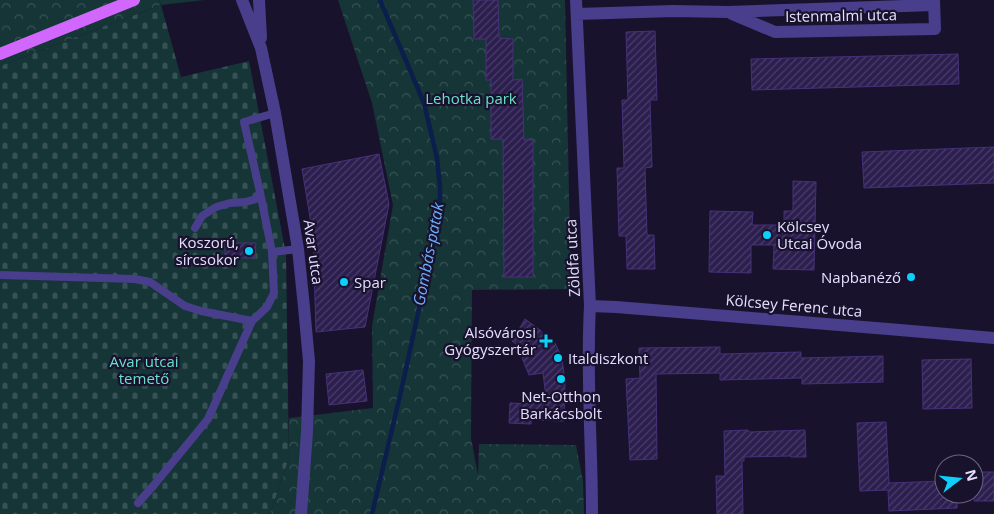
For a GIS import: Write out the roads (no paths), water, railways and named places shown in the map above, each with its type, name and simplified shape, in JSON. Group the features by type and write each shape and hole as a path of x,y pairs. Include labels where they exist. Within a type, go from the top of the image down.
{"main road":[{"path":"0,54 134,0"}],"street":[{"name":"Avar utca","path":"242,0 261,48 275,112 298,249 309,361 307,432 301,514"},
{"path":"259,0 261,48"},
{"name":"Zöldfa utca","path":"576,0 590,306 588,342 592,514"},
{"name":"Istenmalmi utca","path":"576,14 673,11 728,12 934,3 935,29 775,32 728,12"},
{"name":"Kölcsey Ferenc utca","path":"590,306 616,306 994,338"}],"lane":[{"path":"138,503 208,419 252,321 267,306 274,292 272,252 244,122 275,112"},
{"path":"195,228 202,216 216,207 256,199 260,192"},
{"path":"272,252 298,249"},
{"path":"0,275 135,279 150,282 185,306 193,309 252,321"}],"waterway":[{"name":"Gombás-patak","path":"372,514 402,387 440,210 437,158 424,103 380,0"}],"place":[{"name":"Kölcsey Utcai Óvoda","path":"767,235"},
{"name":"Koszorú, sírcsokor","path":"249,251"},
{"name":"Napbanéző","path":"911,277"},
{"name":"Spar","path":"344,282"},
{"name":"Alsóvárosi Gyógyszertár","path":"546,341"},
{"name":"Italdiszkont","path":"558,358"},
{"name":"Net-Otthon Barkácsbolt","path":"561,379"}],"park label":[{"name":"Lehotka park","path":"471,98"},
{"name":"Avar utcai temető","path":"144,370"}]}
